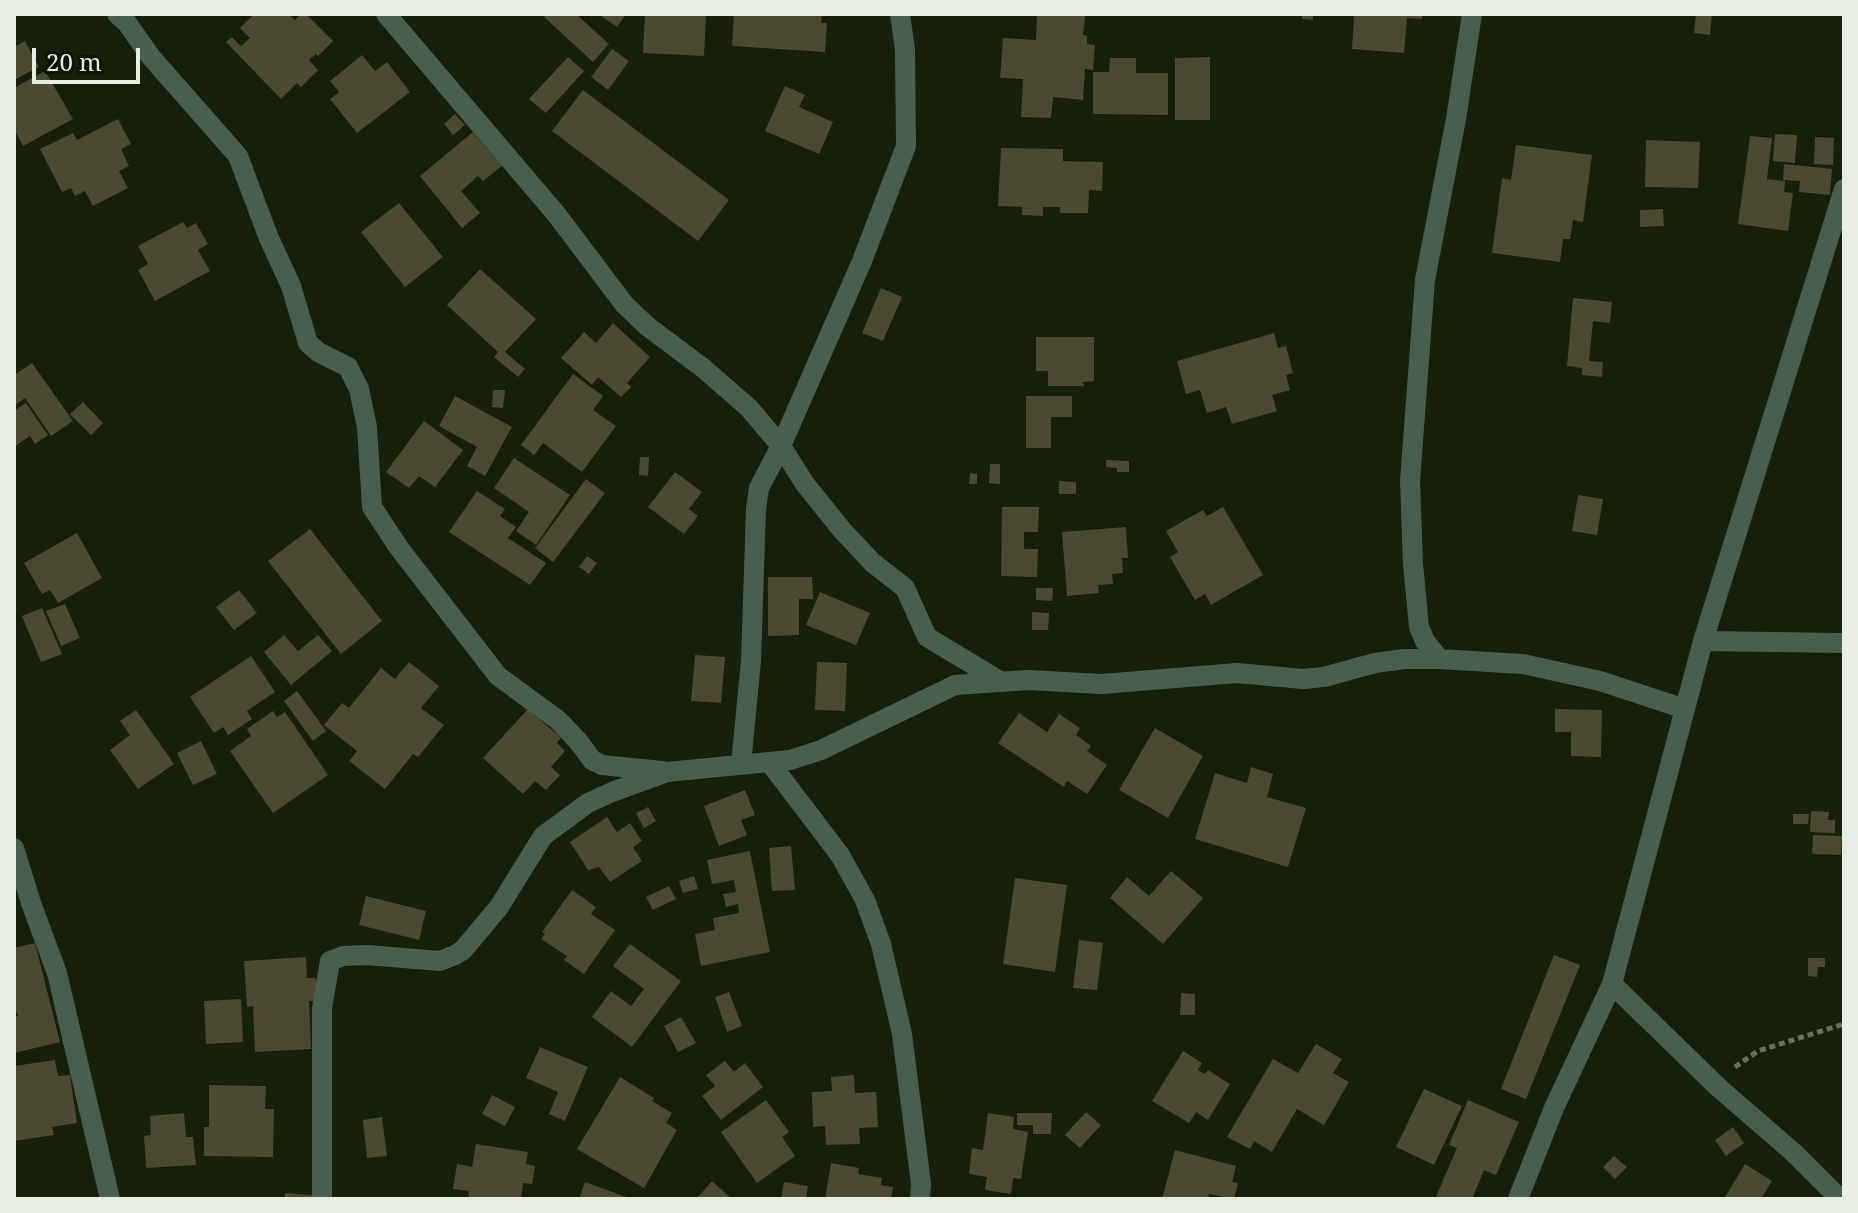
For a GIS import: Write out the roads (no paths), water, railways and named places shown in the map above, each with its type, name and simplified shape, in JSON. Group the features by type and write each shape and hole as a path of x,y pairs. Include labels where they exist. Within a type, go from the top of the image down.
{"street":[{"path":"117,14 238,156 268,236 291,286 308,343 318,352 344,364 359,389 367,427 372,507 399,548 498,676 558,720 592,760 602,765 667,772 790,760 821,750 955,685 1000,681 1102,684 1237,673 1303,679 1324,677 1375,663 1439,659 1523,664 1600,681 1685,709"},
{"path":"386,14 557,215 624,304 749,408 781,446 805,484 842,530 873,563 905,588 927,637 1000,681"},
{"path":"741,764 754,618 759,488 781,446 862,261 906,146 905,50 900,14"},
{"path":"1439,659 1419,627 1410,481 1425,280 1456,119 1472,14"},
{"path":"1518,1199 1554,1108 1612,984 1703,641 1844,189"},
{"path":"1703,641 1844,643"},
{"path":"770,763 840,855 865,900 881,944 902,1034 921,1184 920,1199"},
{"path":"322,1199 322,1008 330,961 343,956 367,955 440,961 455,955 463,950 499,907 543,836 553,827 588,803 667,772"},
{"path":"14,848 57,973 110,1199"},
{"path":"1612,984 1840,1199"}]}
